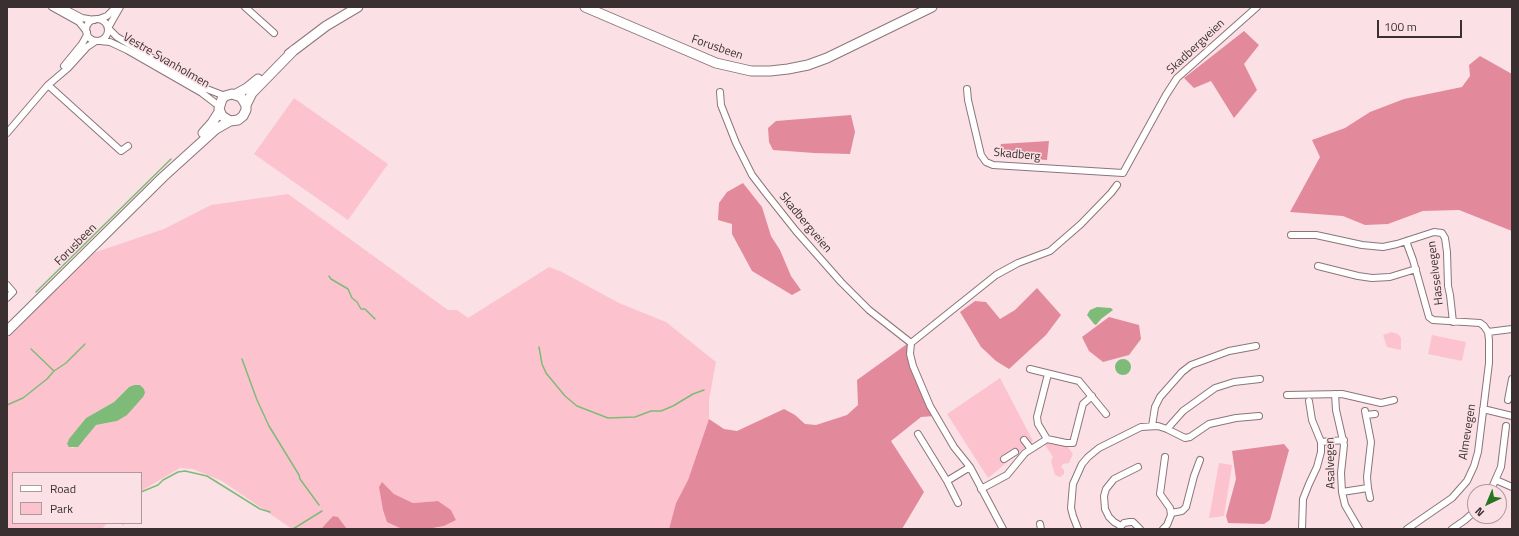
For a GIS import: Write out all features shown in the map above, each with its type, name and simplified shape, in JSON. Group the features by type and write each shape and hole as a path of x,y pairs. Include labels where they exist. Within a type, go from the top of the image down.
{"main road":[{"path":"294,50 255,90 246,105 246,110 243,116 238,120 230,121 222,116 219,109 222,99 225,96 236,94 247,88 294,50 326,26 358,7"},
{"name":"Forusbeen","path":"586,7 716,63 740,69 763,71 788,69 808,65 827,58 932,7"},
{"path":"236,94 244,100 246,105"},
{"name":"Forusbeen","path":"163,177 209,127 219,109"},
{"name":"Forusbeen","path":"7,331 163,177 216,129 230,121"}],"street":[{"path":"52,7 79,22 90,38 98,41"},
{"path":"61,7 82,18 105,22 108,28"},
{"path":"7,133 58,75 82,44 87,34 88,26 92,21 107,16 116,7"},
{"path":"58,75 68,68 87,47 107,35 108,28 120,7"},
{"path":"245,7 274,32"},
{"name":"Skadbergveien","path":"1123,173 1174,82 1257,7"},
{"name":"Vestre Svanholmen","path":"108,28 117,37 192,82 207,90 225,96"},
{"name":"Vestre Svanholmen","path":"98,41 114,44 146,61 202,93 219,109"},
{"path":"48,85 121,151 128,146"},
{"name":"Skadberg","path":"967,89 968,100 981,155 986,162 993,165 1123,173"},
{"name":"Skadbergveien","path":"720,92 721,105 736,143 752,175 796,231 841,282 864,306 911,343"},
{"path":"1003,529 970,467 954,447 930,406 913,366 910,354 911,343 996,274 1018,263 1050,251 1081,224 1117,185"},
{"name":"Hasselvegen","path":"1291,235 1316,235 1376,247 1389,246 1434,232 1444,235 1447,252 1448,286 1453,322"},
{"path":"1406,241 1430,317 1434,321 1480,323 1488,332 1512,328"},
{"path":"1318,266 1372,278 1390,277 1416,269"},
{"path":"7,285 13,292 7,298"},
{"name":"Almevegen","path":"1407,529 1448,502 1467,481 1476,461 1489,363 1488,332"},
{"path":"1152,426 1154,407 1160,397 1190,365 1229,351 1256,346"},
{"path":"1030,369 1079,381 1106,414"},
{"path":"1047,439 1038,424 1037,417 1048,374"},
{"path":"1167,429 1183,411 1215,388 1234,382 1260,379"},
{"path":"1508,400 1512,379"},
{"name":"Asalvegen","path":"1335,394 1336,410 1344,440 1341,473 1342,492 1345,505 1359,529"},
{"path":"1287,395 1349,395 1381,403 1394,400"},
{"path":"981,489 1008,474 1021,458 1031,449 1047,439 1073,443 1084,404 1092,396"},
{"path":"1302,529 1304,499 1308,484 1318,467 1321,442 1312,420 1309,401"},
{"path":"1483,409 1512,416"},
{"path":"1370,498 1367,477 1371,442 1366,413 1375,414"},
{"path":"1078,529 1073,516 1071,496 1073,484 1082,464 1088,457 1105,444 1132,431 1152,426 1167,429 1185,438 1190,437 1209,424 1236,418 1259,416"},
{"path":"1494,484 1501,467 1506,426"},
{"path":"918,434 947,481 958,503"},
{"path":"1024,440 1031,449"},
{"path":"1321,442 1344,440"},
{"path":"1004,459 1015,452"},
{"path":"1164,529 1170,520 1171,513 1170,508 1160,494 1165,457"},
{"path":"1171,513 1182,511 1186,507 1200,460"},
{"path":"947,481 970,467"},
{"path":"1138,467 1114,479 1106,489 1104,496 1105,509 1109,517 1114,522 1121,528 1126,522 1133,522 1140,529"},
{"path":"1496,480 1512,487"},
{"path":"1342,492 1368,488"},
{"path":"1452,529 1467,518"}],"green space":[{"path":"294,98 388,164 348,220 254,154"},
{"path":"288,194 448,310 457,310 468,318 549,267 560,271 619,303 666,322 716,362 709,400 709,419 688,480 676,503 669,529 427,529 444,526 456,520 451,510 438,501 413,503 394,494 382,483 387,521 402,529 347,529 338,517 333,516 321,529 292,529 222,481 193,469 180,468 142,490 142,472 12,472 12,524 106,524 102,529 7,529 7,339 93,253 164,229 211,205","holes":["140,385 117,421 96,425 92,428 85,439 73,448 67,444 86,418 114,402 129,387"]},
{"path":"1391,332 1398,334 1401,338 1401,350 1387,347 1383,335"},
{"path":"1432,335 1466,342 1462,361 1428,354"},
{"path":"1000,378 1033,441 988,478 947,414"},
{"path":"1047,443 1067,446 1073,454 1069,463 1063,464 1061,467 1064,470 1064,474 1060,477 1055,475 1051,461 1053,457 1045,445"},
{"path":"1219,463 1232,465 1224,516 1209,518"}],"shaded area":[{"path":"1244,31 1259,45 1244,64 1257,90 1234,118 1211,81 1194,88 1184,78"},
{"path":"1480,56 1512,74 1512,231 1459,210 1423,211 1388,224 1365,225 1343,216 1290,212 1320,157 1312,140 1345,128 1370,112 1404,99 1462,87 1470,76 1469,65"},
{"path":"851,115 855,132 850,154 773,150 769,142 768,128 776,121"},
{"path":"1049,141 1047,160 998,157 1001,144"},
{"path":"743,183 762,207 771,236 780,250 791,276 801,290 792,295 752,271 732,234 732,224 718,220 719,203 727,192"},
{"path":"1037,288 1061,315 1046,335 1009,369 996,361 981,347 960,312 975,301 986,302 1000,319 1015,310"},
{"path":"1097,307 1111,308 1113,310 1096,325 1087,315 1090,310"},
{"path":"1109,317 1139,325 1141,339 1129,355 1103,362 1089,351 1082,337"},
{"path":"907,344 935,416 921,417 891,441 924,492 902,529 669,529 676,503 688,480 709,419 724,429 737,431 784,409 795,415 805,424 816,425 847,415 858,405 857,380"},
{"path":"1123,359 1129,361 1131,367 1129,373 1123,375 1117,373 1115,367 1117,361"},
{"path":"140,385 144,389 145,393 127,415 117,421 96,425 78,447 69,447 67,444 69,439 86,418 114,402 129,387"},
{"path":"1284,444 1289,450 1270,520 1264,524 1228,523 1226,516 1236,479 1232,451"},
{"path":"382,482 394,494 413,503 438,501 451,510 456,520 444,526 427,529 402,529 387,522 383,510 379,487"},
{"path":"333,516 338,517 347,529 321,529"}],"waterway":[{"path":"36,292 171,159"},
{"path":"329,276 331,279 348,289 352,298 357,302 361,309 365,309 375,319"},
{"path":"7,405 23,398 47,379 54,371 66,363 85,344"},
{"path":"539,347 542,364 546,373 565,396 577,406 608,418 635,417 651,411 661,411 673,406 693,394 704,390"},
{"path":"31,349 54,371"},
{"path":"242,359 257,400 269,426 300,479 319,505"},
{"path":"142,492 158,485 163,480 178,472 185,471 207,476 260,509 270,512"},
{"path":"293,529 322,511"}]}
